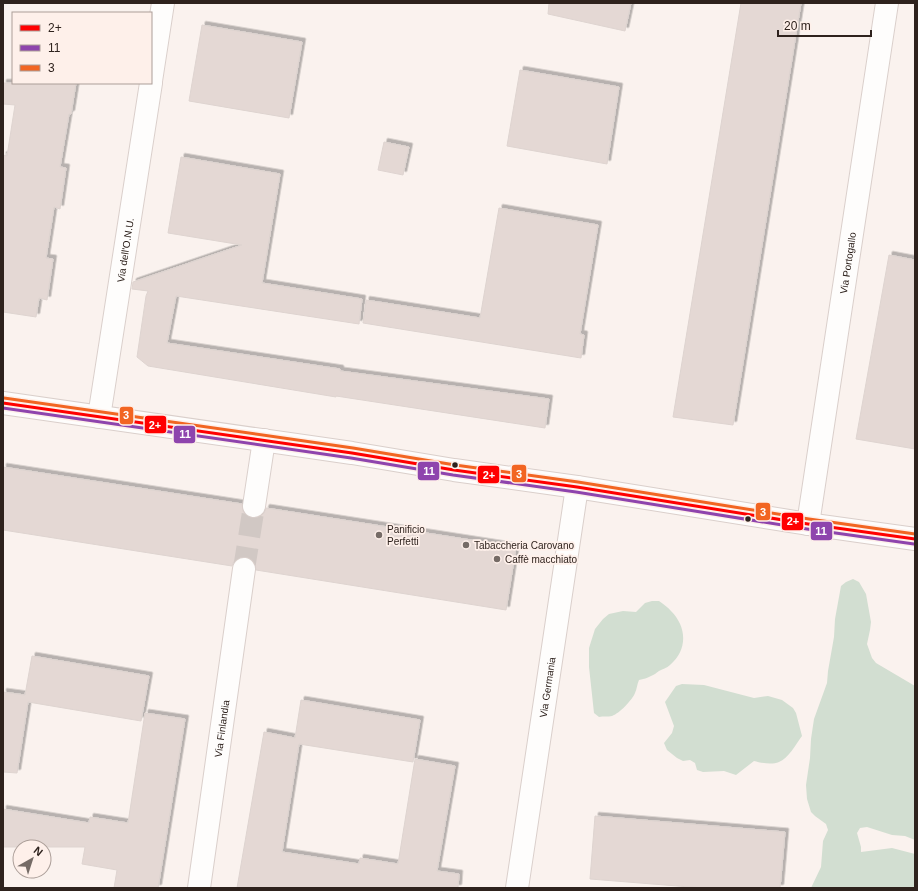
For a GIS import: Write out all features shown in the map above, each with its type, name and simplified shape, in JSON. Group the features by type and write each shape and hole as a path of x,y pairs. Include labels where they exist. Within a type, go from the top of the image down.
{"street":[{"name":"Via dell'O.N.U.","path":"152,75 163,3"},
{"name":"Via Portogallo","path":"808,524 887,3"},
{"name":"Via dell'O.N.U.","path":"99,417 151,84"},
{"path":"3,403 352,453 454,470 577,487 808,524 915,539"},
{"path":"254,506 264,440"},
{"name":"Via Germania","path":"517,888 577,487"},
{"name":"Via Finlandia","path":"199,888 244,569"}],"green space":[{"path":"853,579 859,582 866,594 871,622 867,644 872,658 876,663 915,686 915,840 905,836 892,835 867,827 860,828 857,833 861,852 892,848 915,854 915,888 811,888 821,867 823,841 828,830 826,824 811,812 807,799 806,785 811,739 814,719 827,683 834,637 835,619 841,586"},
{"path":"659,601 667,607 680,624 683,638 680,652 669,666 650,677 639,680 633,696 619,712 612,716 599,717 594,713 589,667 589,648 595,629 609,614 623,611 636,612 645,603"},
{"path":"682,684 704,685 754,698 768,696 782,700 793,708 796,713 802,736 789,755 776,763 770,764 754,761 736,775 724,771 703,772 697,770 695,763 690,760 683,761 677,758 667,750 664,743 672,733 674,726 665,702 676,686"}],"building":[{"path":"549,3 631,3 625,31 548,14"},
{"path":"741,3 801,3 733,425 673,417"},
{"path":"202,25 302,42 289,118 189,101"},
{"path":"520,70 619,87 607,164 507,146"},
{"path":"3,83 76,84 60,167 66,168 60,209 54,207 46,258 53,259 47,300 39,298 36,317 3,312 3,155 7,156 15,105 3,104"},
{"path":"384,142 409,147 403,175 378,170"},
{"path":"181,157 280,174 262,283 362,299 359,324 176,296 167,343 340,369 340,371 549,399 545,428 336,397 148,366 137,357 148,291 132,289 133,282 242,245 168,233"},
{"path":"499,208 598,225 580,334 584,335 581,358 363,323 366,300 480,318"},
{"path":"889,255 915,260 915,449 856,439"},
{"path":"3,467 242,504 243,511 247,516 252,518 259,517 264,513 266,508 516,547 506,610 256,570 252,559 246,557 239,558 234,561 232,566 3,530"},
{"path":"32,656 149,676 141,721 28,702 17,773 3,772 3,692 25,695"},
{"path":"301,700 420,720 413,762 299,744 282,852 359,864 360,858 398,864 415,759 455,766 437,871 459,874 458,888 237,888 264,732 295,738"},
{"path":"145,713 185,719 158,888 114,888 117,870 82,864 85,847 52,847 52,839 12,839 12,847 3,847 3,809 89,823 90,817 128,823"},
{"path":"595,816 785,832 780,888 702,888 590,879"}],"tunnel":[{"path":"244,569 254,506"}],"transit line":[{"name":"3","path":"4,398 353,448 455,465 578,482 809,519 915,534"},
{"name":"2+","path":"3,403 352,453 454,470 577,487 808,524 915,539"},
{"name":"11","path":"3,408 351,458 453,475 576,492 807,529 914,544"}],"place":[{"name":"Panificio Perfetti","path":"379,535"},
{"name":"Tabaccheria Carovano","path":"466,545"},
{"name":"Caffè macchiato","path":"497,559"}]}
